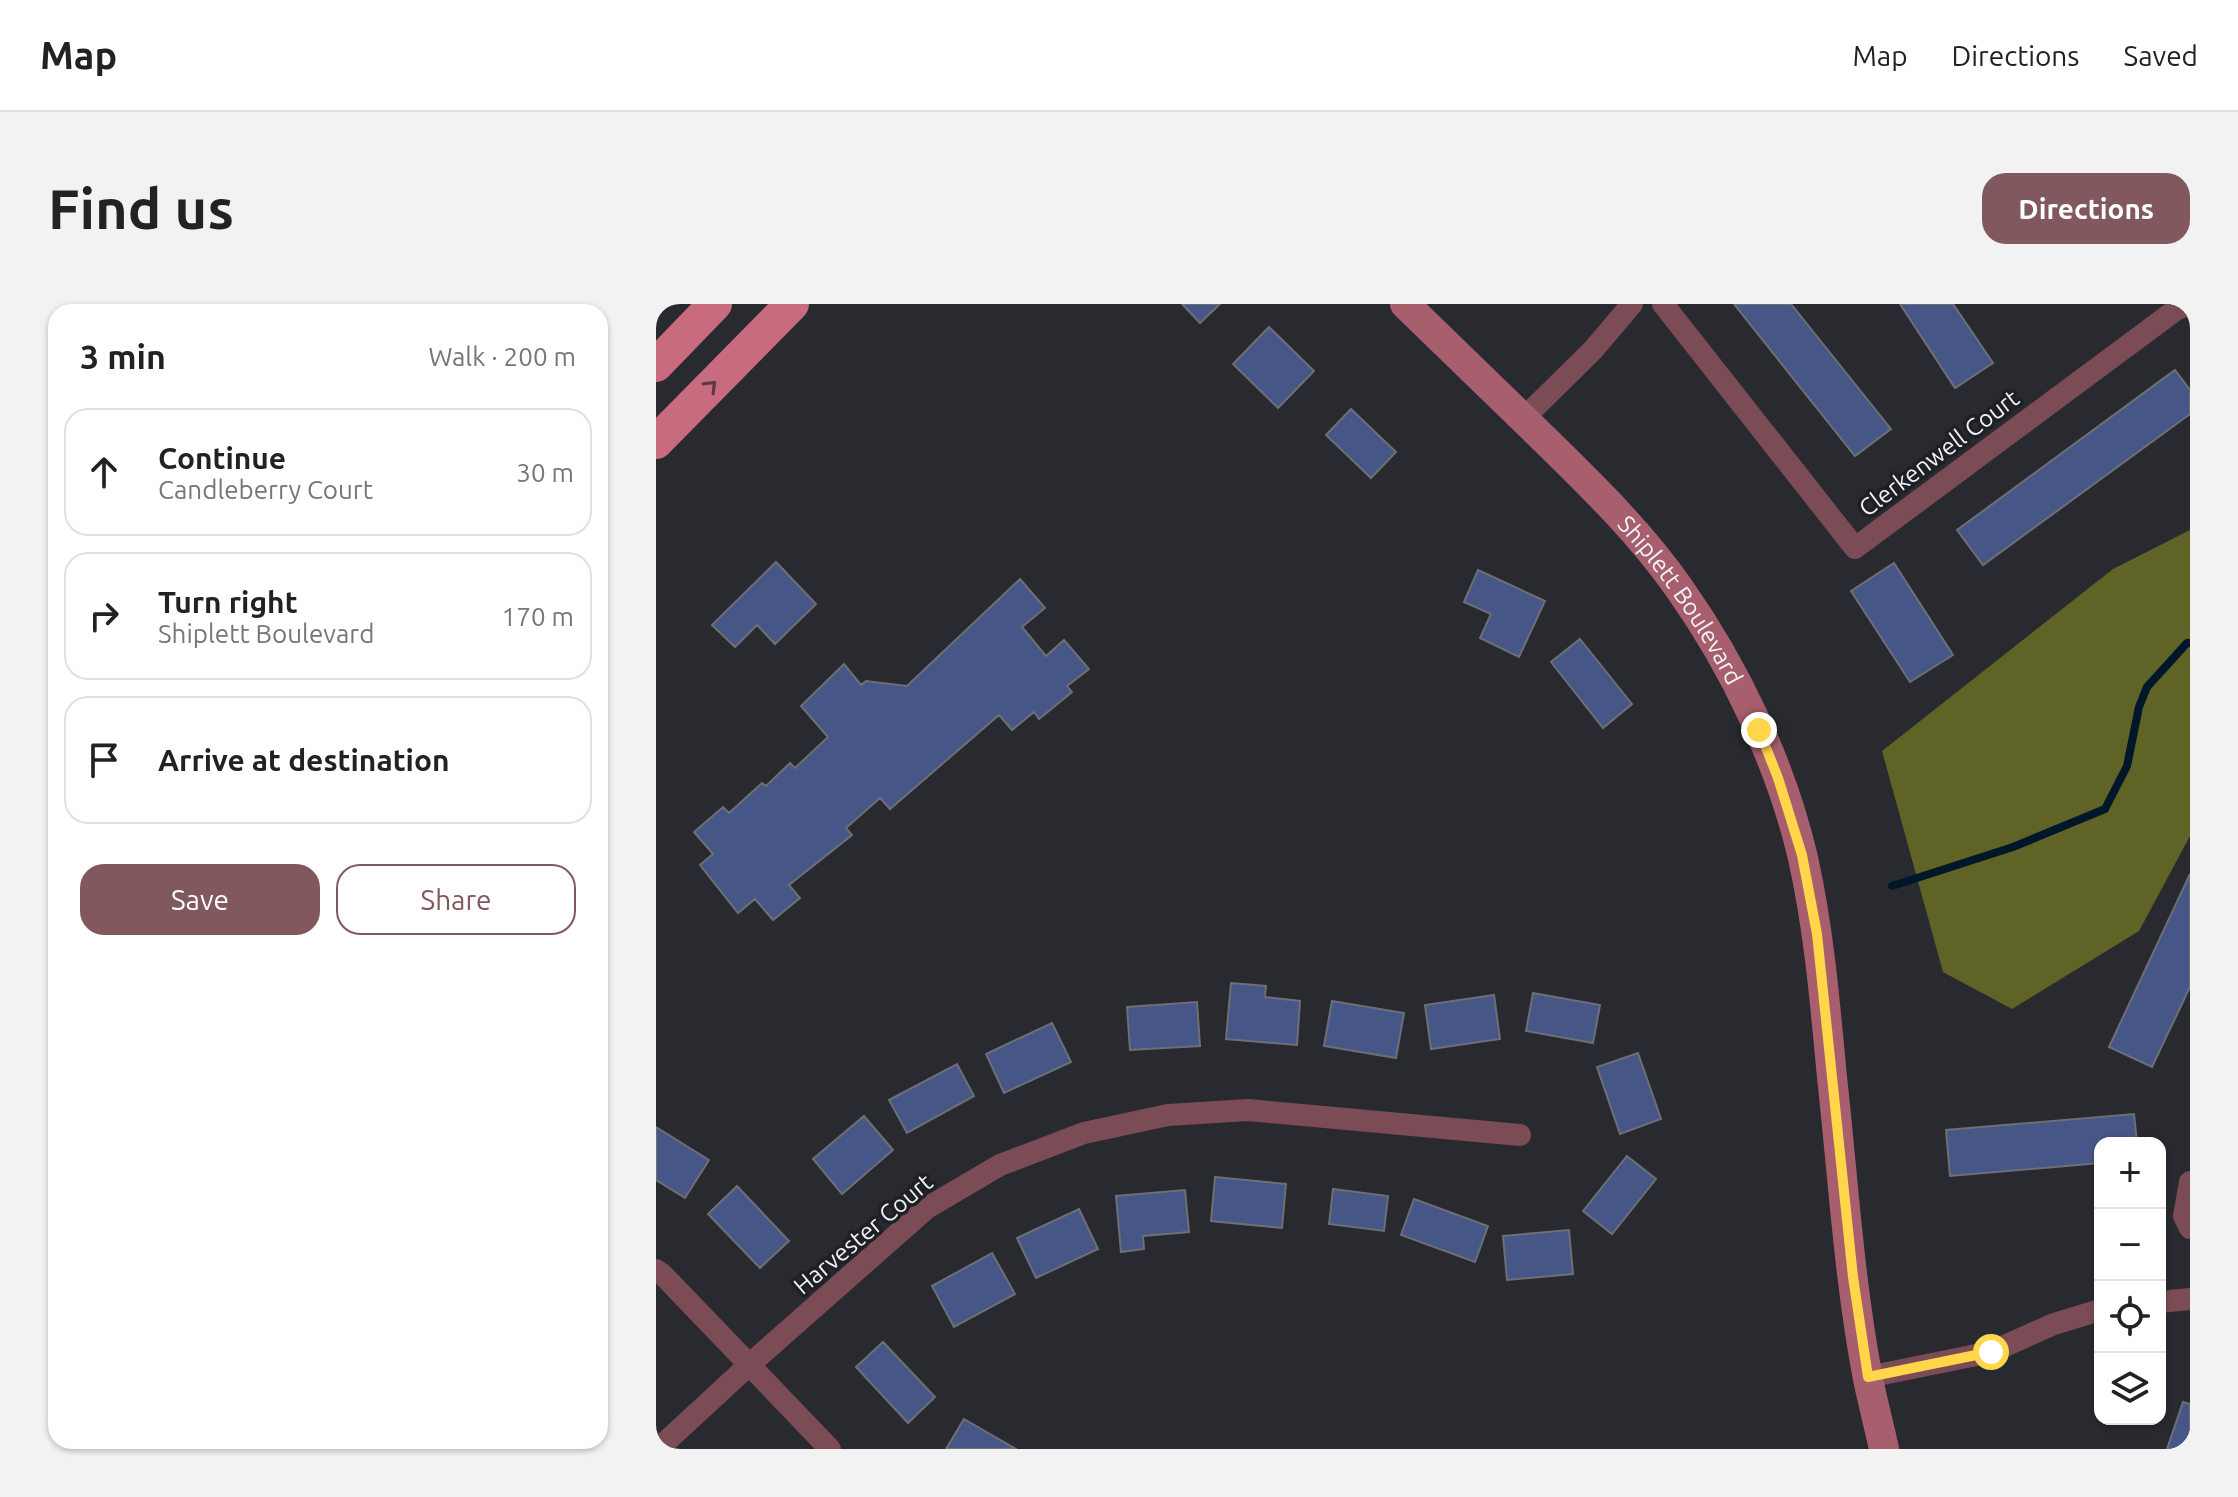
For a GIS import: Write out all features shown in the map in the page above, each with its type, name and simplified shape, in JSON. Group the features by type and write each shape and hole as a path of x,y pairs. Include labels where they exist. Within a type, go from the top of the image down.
{"main road":[{"path":"656,365 715,304"},
{"path":"656,442 792,304"}],"street":[{"name":"Shiplett Boulevard","path":"1405,304 1614,507 1648,547 1679,588 1737,683 1778,778 1802,855 1817,934 1853,1277 1868,1377 1884,1449"},
{"path":"1523,419 1593,350 1632,304"},
{"name":"Clerkenwell Court","path":"1663,304 1855,548 2177,309 2190,304"},
{"name":"Harvester Court","path":"658,1449 927,1208 1000,1165 1084,1133 1168,1115 1248,1110 1520,1135"},
{"path":"2190,1182 2184,1216 2190,1228"},
{"path":"656,1270 830,1449"},
{"path":"2166,1301 2190,1299"},
{"path":"1868,1377 1991,1352 2054,1324 2094,1312"}],"green space":[{"path":"2190,530 2190,836 2139,931 2012,1009 1943,972 1882,751 2113,569"}],"building":[{"path":"1182,304 1220,304 1200,323"},
{"path":"1734,304 1791,304 1891,429 1855,456"},
{"path":"1900,304 1953,304 1993,363 1955,388"},
{"path":"1269,327 1314,371 1278,408 1233,364"},
{"path":"2175,370 2190,390 2190,414 1983,565 1957,530"},
{"path":"1351,409 1396,452 1371,478 1326,435"},
{"path":"776,562 816,604 775,644 757,625 735,647 712,625"},
{"path":"1894,563 1953,655 1910,682 1851,591"},
{"path":"1478,570 1545,601 1519,657 1480,638 1491,614 1464,602"},
{"path":"1020,579 1045,608 1022,627 1046,656 1064,640 1089,669 1067,686 1072,692 1039,719 1034,712 1012,730 999,715 890,809 880,798 846,828 852,835 789,885 800,898 773,920 755,899 738,913 700,865 713,854 694,832 723,807 729,813 762,783 766,786 790,763 795,768 828,737 801,706 844,664 861,685 866,681 907,686"},
{"path":"1580,639 1632,704 1603,728 1551,662"},
{"path":"2190,874 2190,987 2152,1067 2109,1047"},
{"path":"1231,983 1266,986 1265,997 1300,1001 1297,1045 1226,1039"},
{"path":"1533,993 1600,1005 1593,1043 1526,1031"},
{"path":"1494,995 1500,1039 1431,1049 1425,1005"},
{"path":"1332,1001 1404,1013 1396,1058 1324,1046"},
{"path":"1197,1002 1200,1046 1130,1050 1127,1007"},
{"path":"1052,1023 1071,1062 1004,1093 986,1054"},
{"path":"1638,1053 1661,1119 1620,1134 1597,1067"},
{"path":"957,1064 974,1096 907,1133 889,1100"},
{"path":"2134,1114 2136,1137 2094,1137 2094,1164 1950,1176 1946,1130"},
{"path":"864,1116 893,1150 842,1194 813,1159"},
{"path":"656,1127 709,1160 685,1198 656,1180"},
{"path":"1627,1156 1656,1179 1612,1234 1583,1211"},
{"path":"1215,1177 1286,1184 1282,1228 1211,1221"},
{"path":"737,1186 789,1241 760,1268 708,1214"},
{"path":"1333,1189 1388,1196 1384,1231 1329,1224"},
{"path":"1185,1190 1189,1232 1143,1236 1144,1249 1121,1252 1116,1196"},
{"path":"1414,1199 1488,1226 1475,1262 1401,1235"},
{"path":"1079,1209 1098,1249 1036,1278 1017,1238"},
{"path":"1569,1230 1573,1274 1507,1280 1503,1236"},
{"path":"992,1253 1015,1294 954,1327 932,1286"},
{"path":"883,1342 935,1397 908,1423 856,1367"},
{"path":"2183,1402 2190,1404 2190,1449 2167,1449"},
{"path":"964,1419 1016,1449 946,1449"}],"waterway":[{"path":"1892,886 2013,847 2105,809 2127,766 2139,707 2147,687 2190,643"}],"route":[{"path":"1759,730 1802,855 1817,934 1853,1277 1868,1377 1991,1352"}]}
